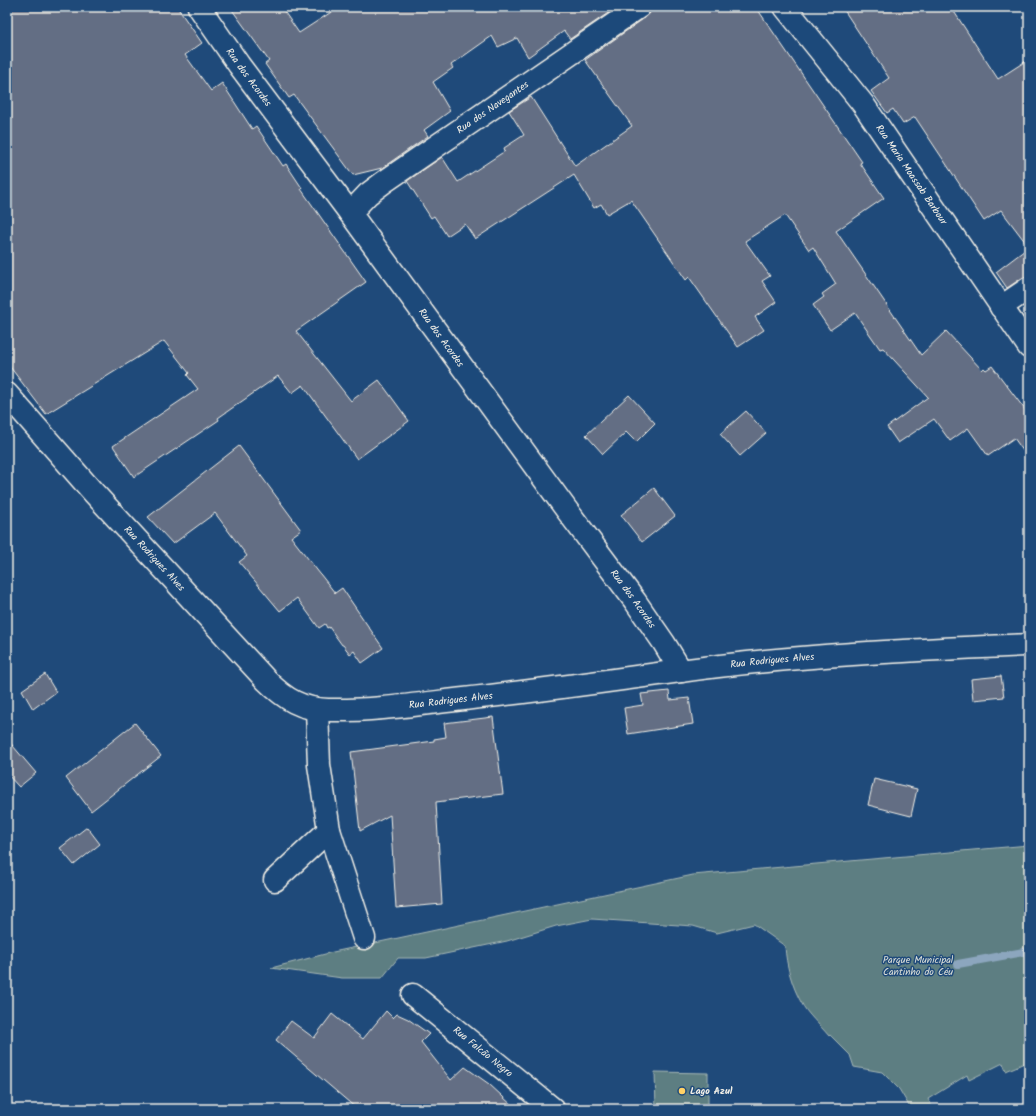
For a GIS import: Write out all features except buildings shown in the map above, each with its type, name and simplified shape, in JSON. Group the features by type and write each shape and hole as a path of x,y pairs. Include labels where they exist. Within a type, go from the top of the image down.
{"street":[{"name":"Rua dos Acordes","path":"199,7 239,65 350,213 635,601 681,671"},
{"name":"Rua dos Navegantes","path":"350,213 368,194 384,182 639,7"},
{"name":"Rua Maria Moassab Barbour","path":"785,7 862,104 1029,347"},
{"path":"1002,307 1029,288"},
{"name":"Rua Rodrigues Alves","path":"7,394 93,492 271,685 293,703 316,709 392,707 561,688 724,665 897,651 1029,645"},
{"path":"316,709 319,765 329,830 364,938"},
{"path":"275,880 329,830"},
{"name":"Rua Falcão Negro","path":"412,995 553,1109"}],"green space":[{"name":"Parque Municipal Cantinho do Céu","path":"1029,845 1029,1061 1006,1071 1003,1063 969,1080 967,1075 928,1099 933,1109 911,1109 899,1089 882,1072 854,1067 850,1055 830,1035 829,1036 810,1015 801,1002 790,975 785,946 754,924 717,933 693,926 592,919 556,926 507,941 426,958 398,958 382,978 342,978 271,968 333,952 693,875"},
{"name":"Lago Azul","path":"655,1072 708,1073 708,1109 656,1109"}],"waterway":[{"path":"958,964 1029,951"}],"place":[{"name":"Lago Azul","path":"682,1091"}]}
